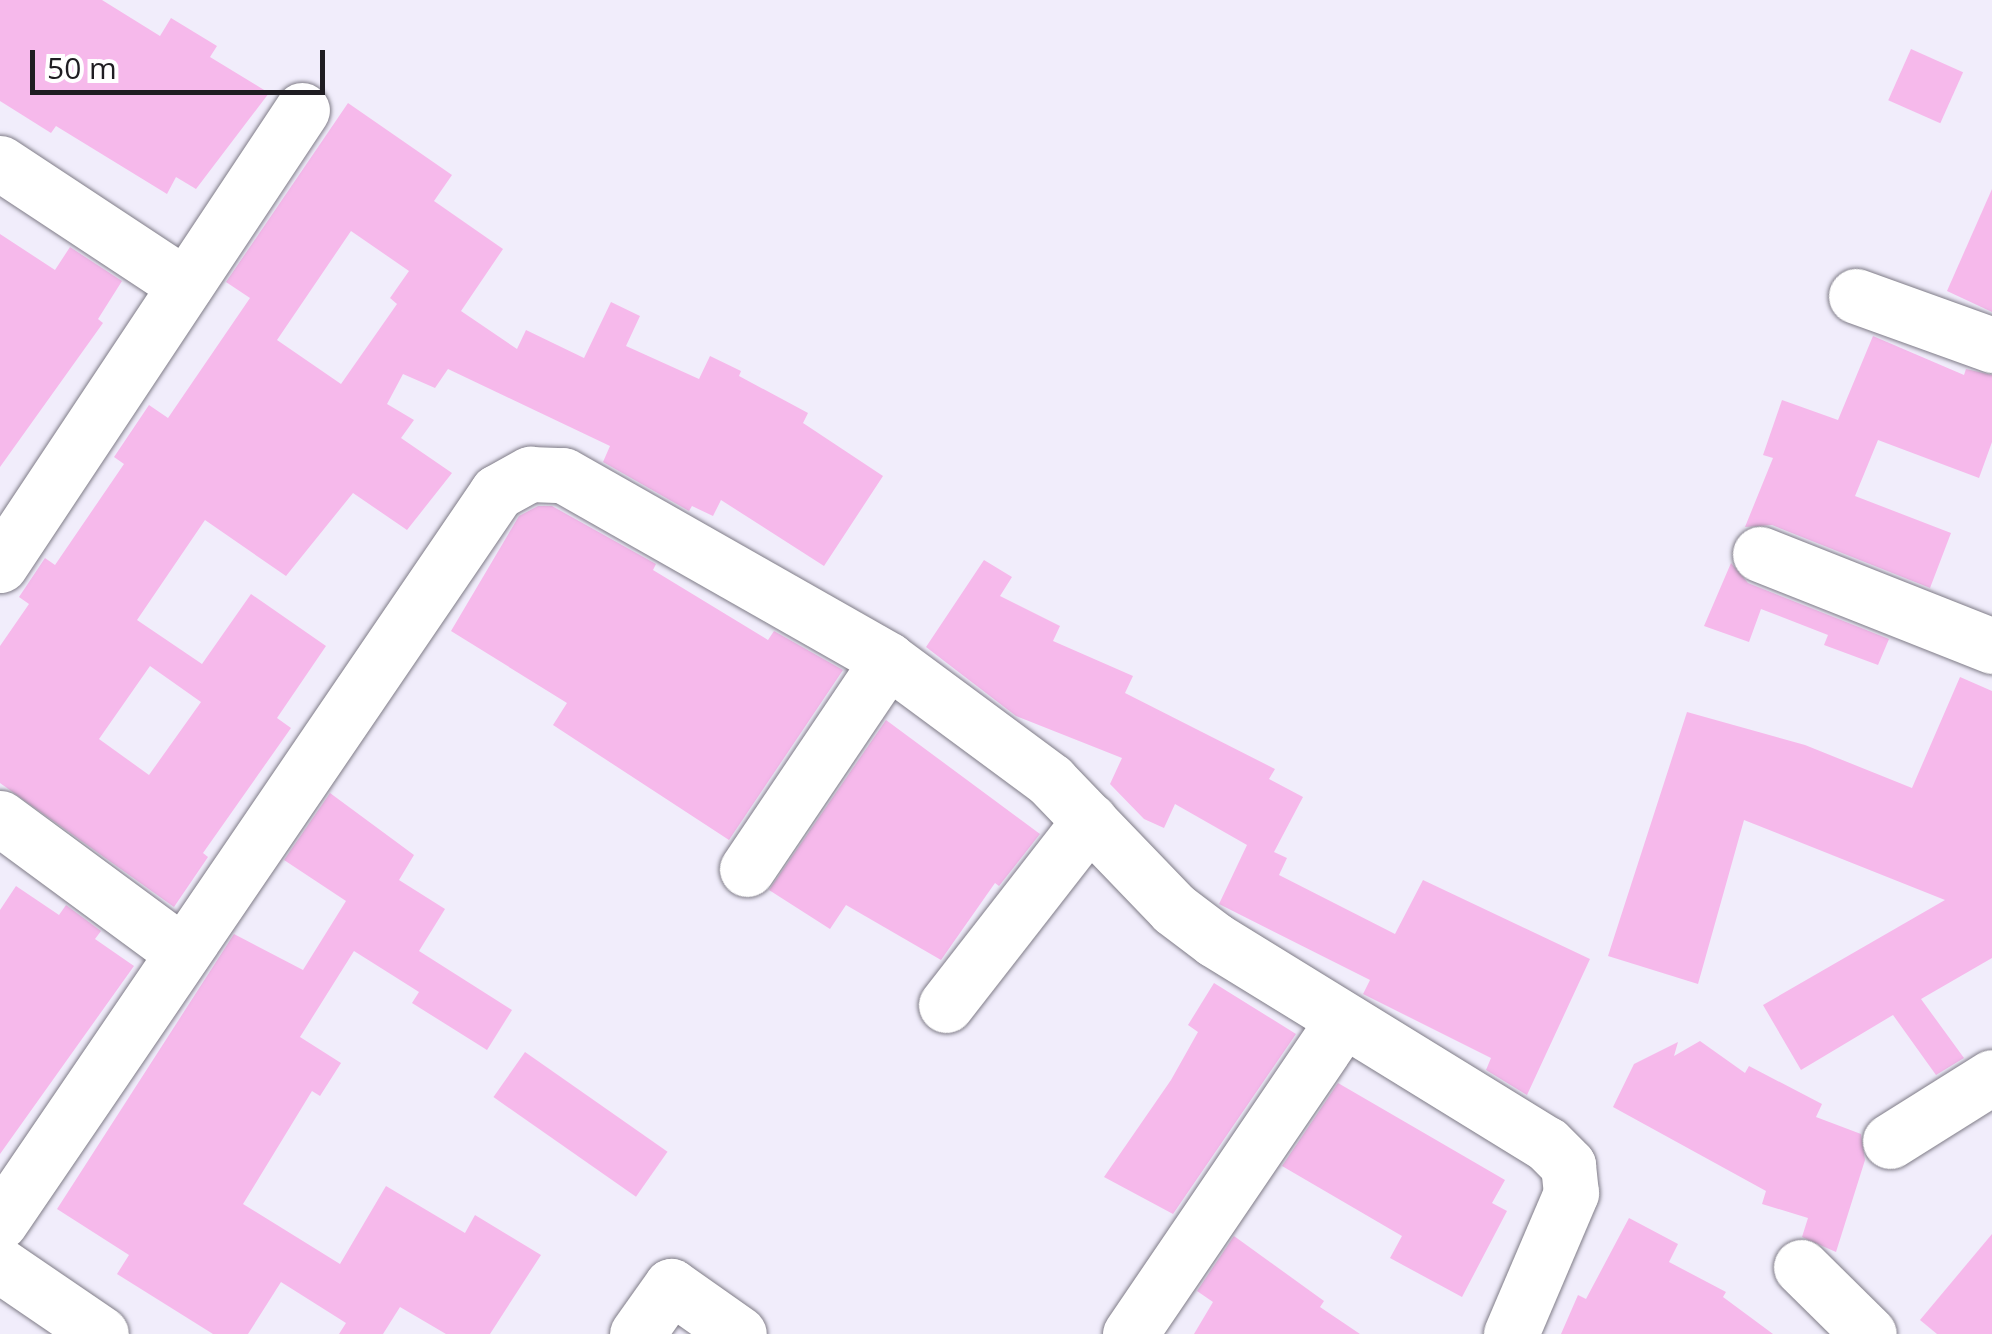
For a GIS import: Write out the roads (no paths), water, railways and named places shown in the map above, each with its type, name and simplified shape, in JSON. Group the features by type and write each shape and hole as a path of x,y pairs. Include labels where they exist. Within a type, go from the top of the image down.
{"street":[{"path":"0,564 302,110"},
{"path":"0,162 186,286"},
{"path":"1856,296 1992,345"},
{"path":"0,1222 497,492 530,474 562,474 888,660 1000,738 1090,820 1174,909 1342,1023 1547,1144 1568,1165 1571,1193 1511,1334"},
{"path":"1760,554 1992,646"},
{"path":"747,869 888,660"},
{"path":"0,818 183,953"},
{"path":"946,1005 1090,820"},
{"path":"1130,1334 1342,1023"},
{"path":"1890,1141 1992,1076"},
{"path":"0,1266 101,1334"},
{"path":"1801,1267 1869,1334"},
{"path":"637,1334 671,1286 739,1334"}]}
